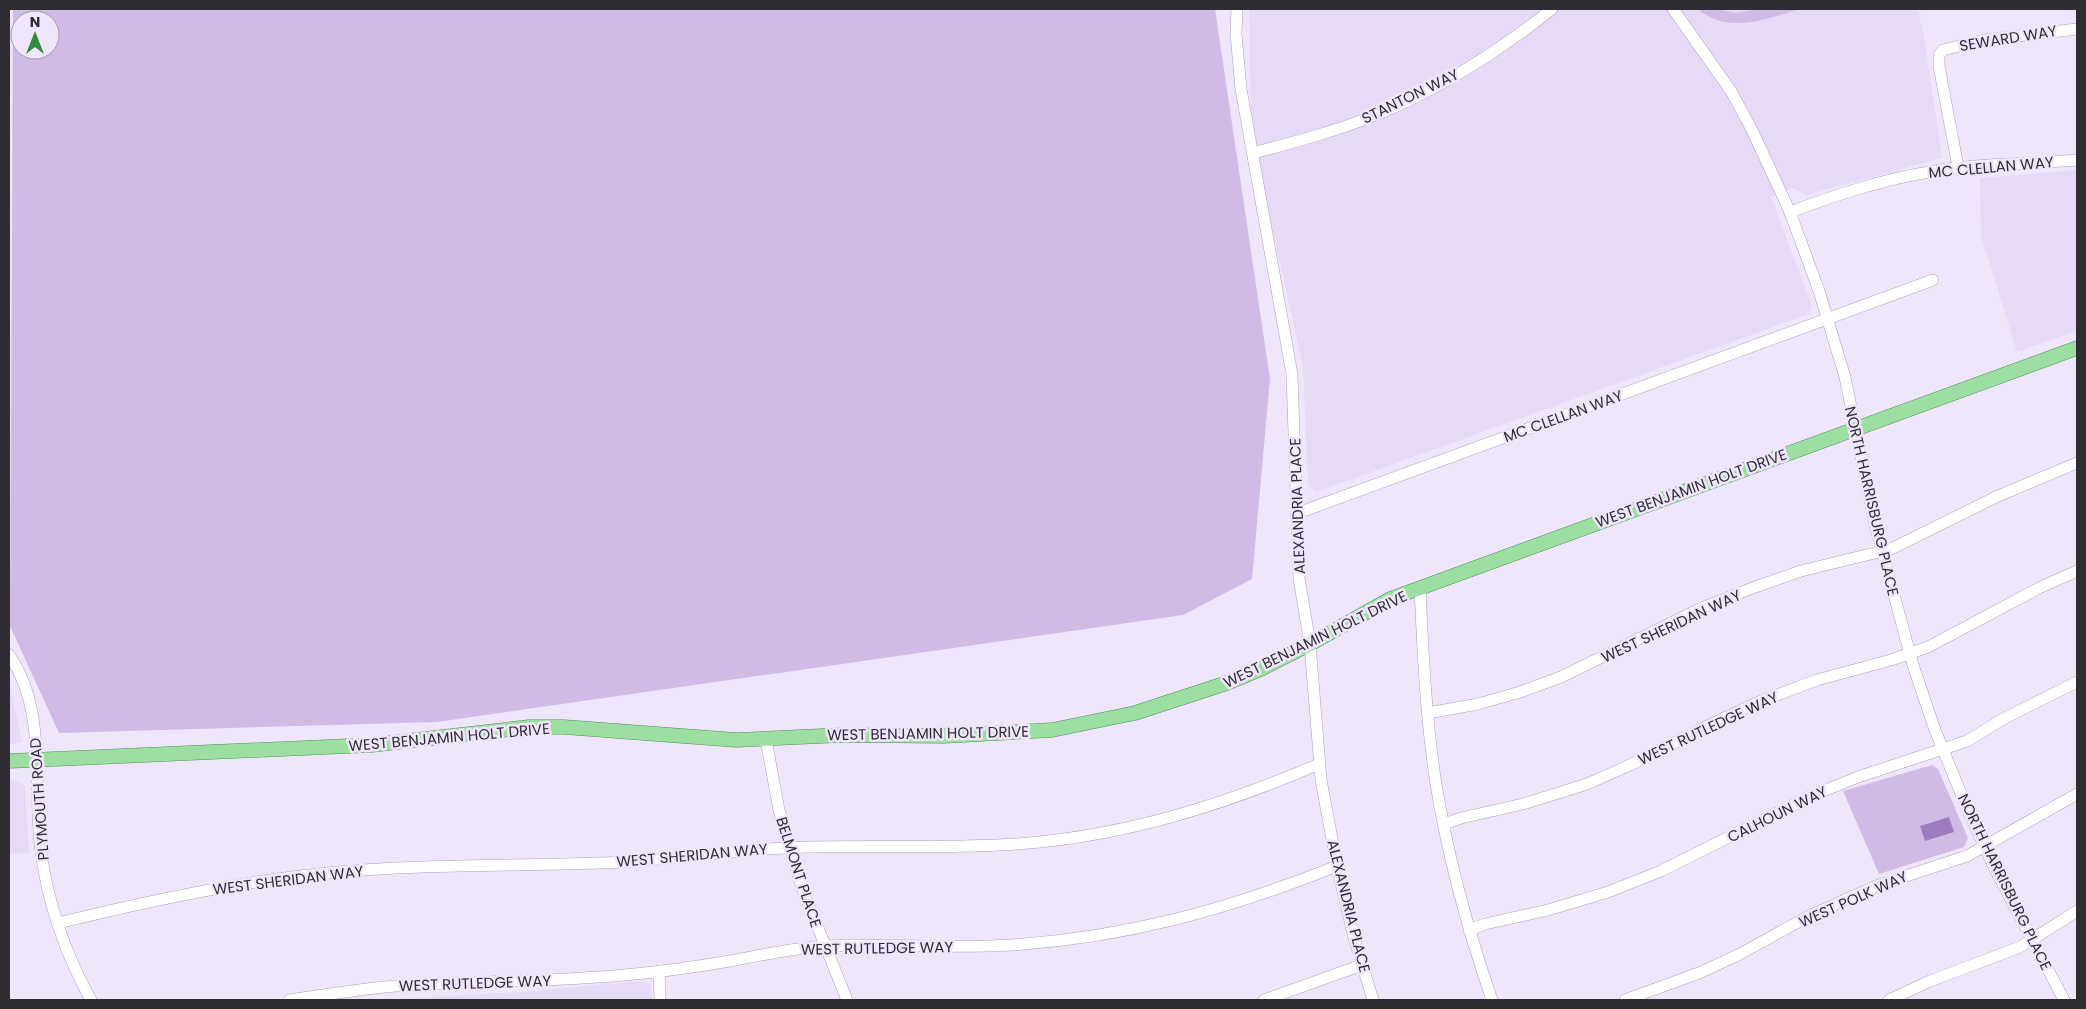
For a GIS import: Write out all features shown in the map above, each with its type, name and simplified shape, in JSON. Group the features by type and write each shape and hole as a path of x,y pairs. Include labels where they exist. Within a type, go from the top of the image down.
{"main road":[{"name":"WEST BENJAMIN HOLT DRIVE","path":"9,761 372,745 529,727 564,727 736,740 766,740 843,735 944,736 995,734 1052,730 1087,724 1135,713 1213,688 1263,668 1310,644 1376,605 1796,449 2077,348"}],"street":[{"name":"ALEXANDRIA PLACE","path":"1237,9 1238,66 1292,374 1300,578 1310,644 1320,764 1337,866 1362,965 1373,1000"},
{"name":"STANTON WAY","path":"1252,153 1330,132 1378,114 1408,100 1488,57 1552,9"},
{"name":"NORTH HARRISBURG PLACE","path":"1673,9 1731,91 1752,130 1790,212 1828,320 1844,377 1882,551 1909,654 1943,750 1985,847 2064,1000"},
{"name":"SEWARD WAY","path":"1958,167 1939,66 1941,53 1949,47 1984,40 2077,29"},
{"name":"MC CLELLAN WAY","path":"1790,212 1842,193 1886,180 1958,167 2077,160"},
{"name":"MC CLELLAN WAY","path":"1298,513 1934,280"},
{"name":"WEST SHERIDAN WAY","path":"1428,714 1478,704 1520,692 1587,666 1662,627 1755,587 1826,564 1882,551 1911,541 1998,496 2077,463"},
{"name":"WEST RUTLEDGE WAY","path":"1444,824 1461,818 1523,804 1587,784 1760,701 1817,680 1928,647 2040,587 2077,571"},
{"path":"1420,588 1428,714 1436,783 1469,930 1492,1000"},
{"name":"PLYMOUTH ROAD","path":"9,655 19,671 29,698 34,725 37,813 47,884 68,953 91,1000"},
{"name":"CALHOUN WAY","path":"1469,930 1485,924 1548,910 1608,892 1678,863 1811,796 1858,777 1966,741 2011,715 2077,682"},
{"name":"BELMONT PLACE","path":"766,740 779,810 802,888 847,1000"},
{"name":"WEST SHERIDAN WAY","path":"58,924 208,890 344,871 462,865 634,861 790,847 859,845 972,846 1026,843 1093,835 1176,817 1220,803 1320,764"},
{"name":"WEST POLK WAY","path":"1625,1000 1699,973 1738,955 1823,910 1876,886 1968,856 2077,794"},
{"name":"WEST RUTLEDGE WAY","path":"289,1000 392,986 575,979 659,972 798,948 825,946 1009,945 1105,935 1210,912 1260,896 1337,866"},
{"path":"1889,1000 1930,981 2020,948 2077,911"},
{"path":"1264,1000 1362,965"},
{"path":"659,972 660,1000"}],"shaded area":[{"path":"13,9 1215,9 1270,379 1252,579 1183,615 437,722 59,733 10,626 13,60 60,60 60,10"},
{"path":"1249,9 1918,9 1925,42 1942,158 1807,195 1793,188 1771,197 1812,306 1809,314 1316,492 1308,485 1303,367 1251,131"},
{"path":"1697,9 1718,9 1735,13 1760,9 1800,9 1761,20 1735,23 1709,17"},
{"path":"2077,170 2077,331 2017,352 1981,235 1980,178"},
{"path":"9,679 22,742 9,745"},
{"path":"1932,765 1938,769 1968,838 1964,847 1879,874 1843,791"},
{"path":"16,780 25,786 29,853 9,854 9,781"},
{"path":"1949,817 1954,832 1925,841 1920,826"},
{"path":"639,981 650,984 652,1000 380,1000 521,992"}]}
